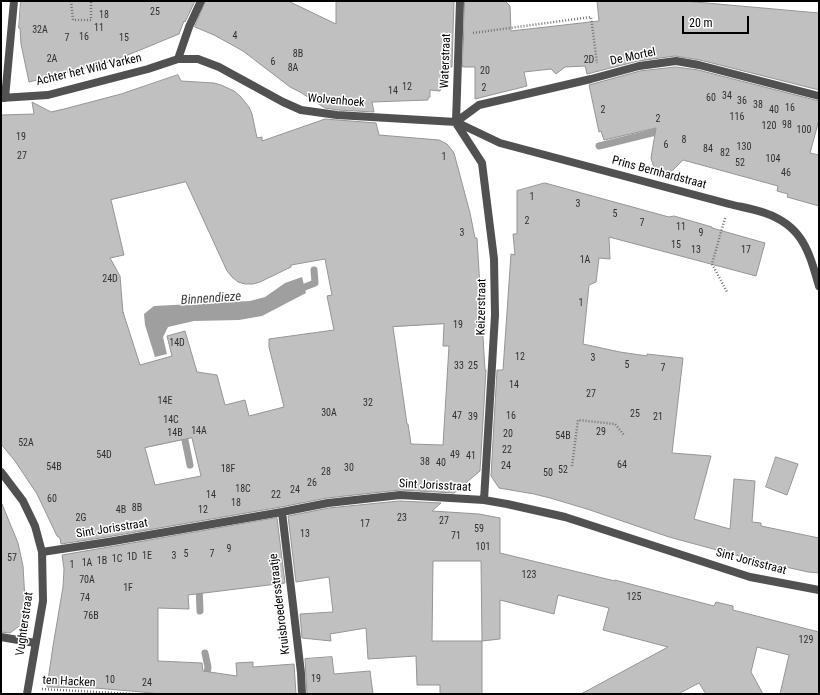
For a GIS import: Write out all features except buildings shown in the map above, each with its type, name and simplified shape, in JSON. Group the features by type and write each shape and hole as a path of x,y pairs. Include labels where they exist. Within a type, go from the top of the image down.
{"street":[{"path":"3,98 14,1"},
{"path":"178,59 189,28 201,1"},
{"name":"Waterstraat","path":"456,122 460,1"},
{"name":"Achter het Wild Varken","path":"3,98 48,95 148,69 178,59"},
{"name":"Wolvenhoek","path":"178,59 198,59 218,66 283,102 301,110 330,114 456,122"},
{"name":"De Mortel","path":"456,122 479,105 595,78 639,66 676,61 699,65 819,96"},
{"name":"Prins Bernhardstraat","path":"456,122 500,143 765,213 783,221 796,232 802,240 809,253 819,286"},
{"name":"Keizerstraat","path":"456,122 482,163 494,259 495,315 484,500"},
{"name":"Vughterstraat","path":"1,472 23,501 35,526 42,552 43,601 27,691"},
{"name":"Sint Jorisstraat","path":"42,552 282,512 328,502 400,495 484,500 565,517 750,577 819,590"},
{"name":"Kruisbroedersstraatje","path":"282,512 301,673 302,694"},
{"path":"1,637 35,643"}],"path":[{"path":"71,1 72,20 91,20 91,1"},
{"path":"458,34 591,17 595,78"},
{"path":"728,292 712,264 729,204"},
{"path":"572,466 578,420 615,424 624,435"},
{"name":"ten Hacken","path":"27,691 134,694"}],"shaded area":[{"path":"302,277 306,293 262,316 239,320 194,321 168,327 163,337 167,354 155,357 145,325 144,314 154,306 250,301 265,297 285,283"}],"waterway":[{"name":"Binnendieze","path":"599,146 664,130"},
{"name":"Binnendieze","path":"297,290 315,283 314,270"},
{"name":"Binnendieze","path":"185,440 190,465"},
{"name":"Binnendieze","path":"199,585 200,611"},
{"name":"Binnendieze","path":"204,694 208,667 205,653"}]}
